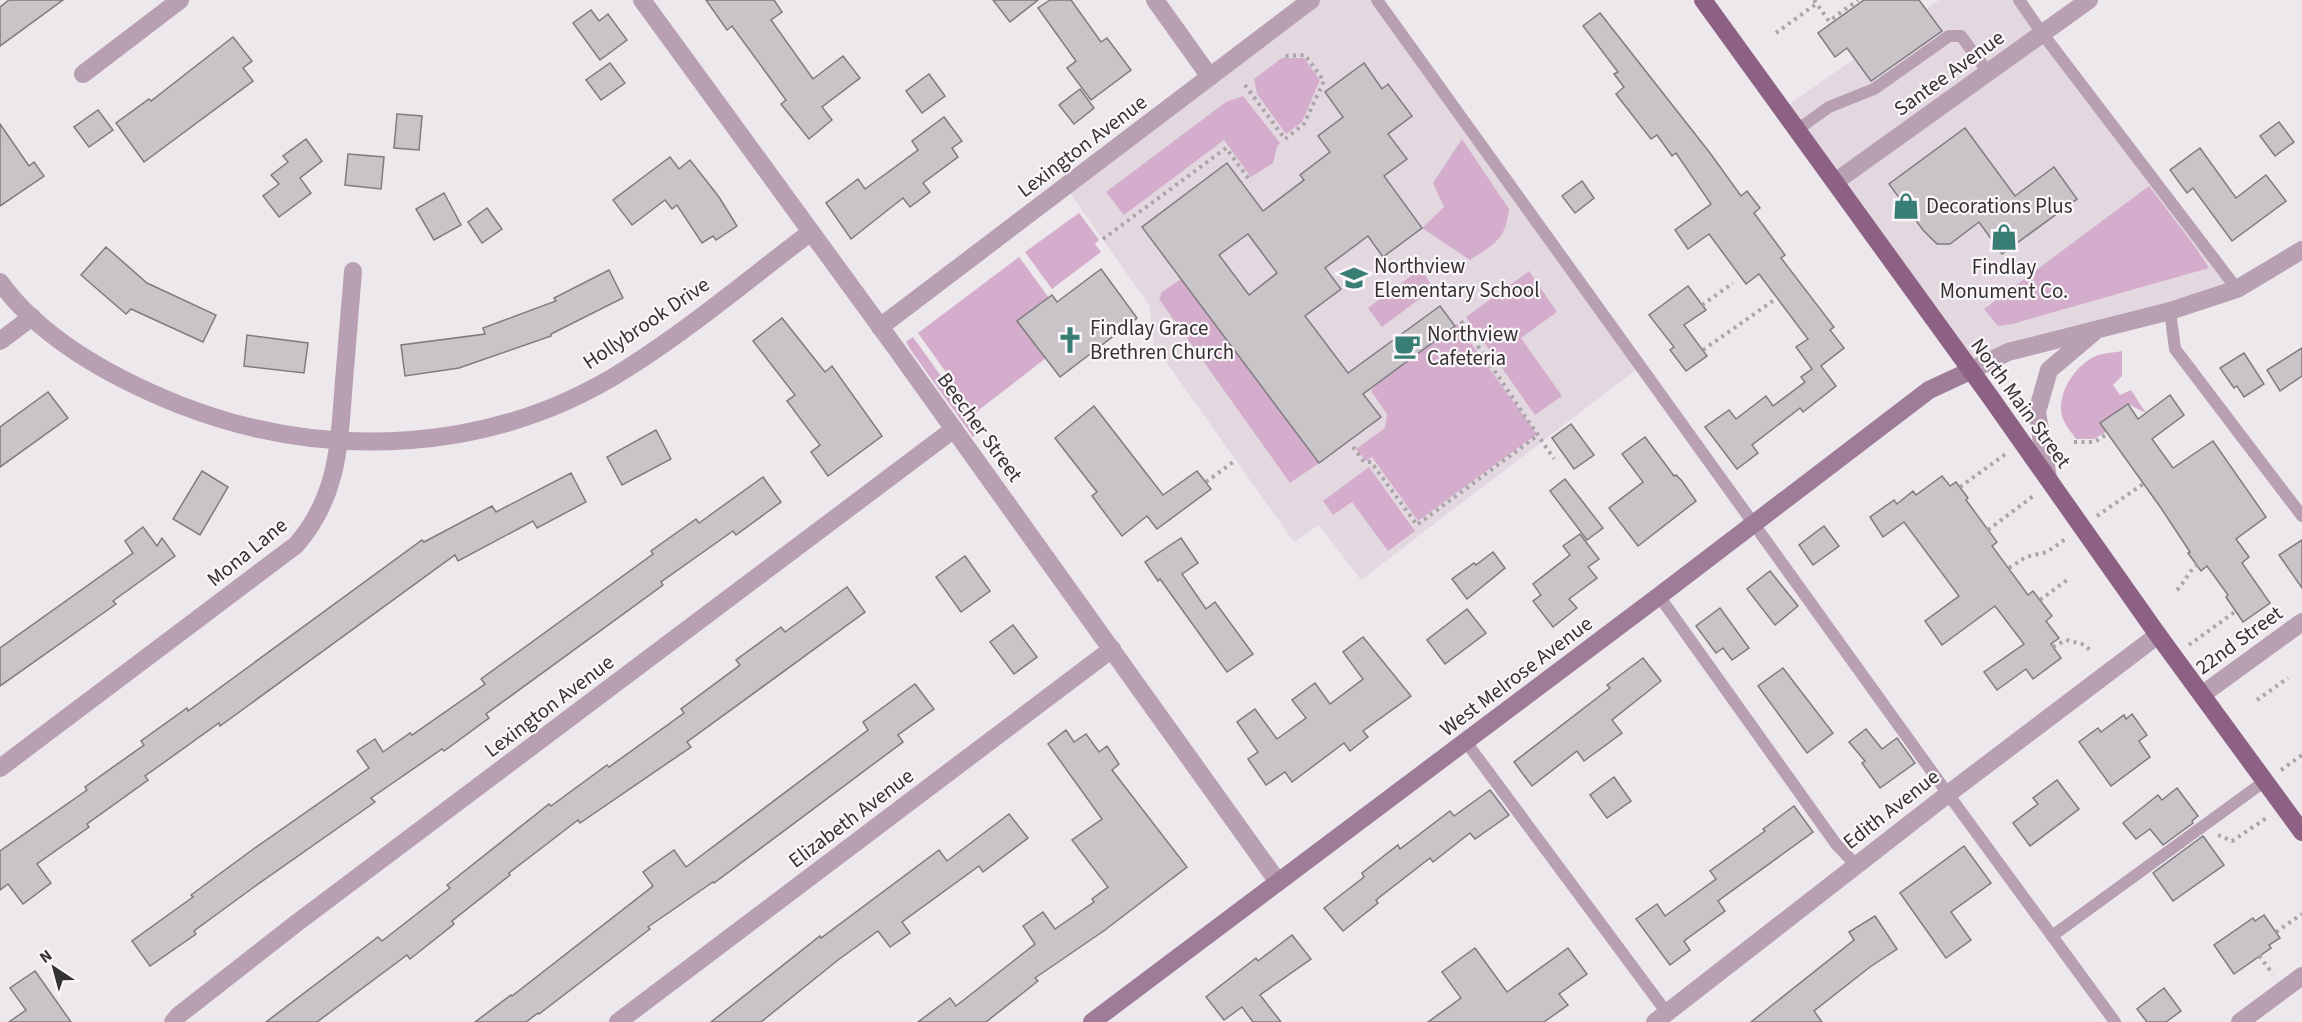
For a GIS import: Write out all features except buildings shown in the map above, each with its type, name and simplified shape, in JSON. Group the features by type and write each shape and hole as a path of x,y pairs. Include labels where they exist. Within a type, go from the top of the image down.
{"main road":[{"name":"North Main Street","path":"1703,0 2302,832"}],"street":[{"path":"82,74 180,0"},
{"name":"Beecher Street","path":"642,0 954,429 1278,882"},
{"path":"1155,0 1210,77"},
{"name":"Lexington Avenue","path":"880,327 1311,0"},
{"name":"Santee Avenue","path":"1835,182 2089,0"},
{"name":"Hollybrook Drive","path":"0,282 10,297 32,317 90,360 161,398 223,420 267,432 339,442 384,443 451,436 484,429 549,408 596,387 653,352 811,232"},
{"path":"1970,371 2008,352 2170,311 2237,289 2302,250"},
{"name":"Mona Lane","path":"0,768 296,545 307,533 324,503 338,456 353,271"},
{"path":"0,341 32,317"},
{"path":"2049,481 2037,412 2049,370 2099,328"},
{"name":"West Melrose Avenue","path":"1092,1022 1466,742 1929,390 1970,371"},
{"name":"Lexington Avenue","path":"173,1022 308,915 954,429"},
{"name":"22nd Street","path":"2203,694 2302,622"},
{"name":"Edith Avenue","path":"1661,1017 1948,794 2158,635"},
{"name":"Elizabeth Avenue","path":"618,1022 1112,650"},
{"path":"2240,1022 2302,976"}],"lane":[{"path":"1377,0 1948,794 2115,1022"},
{"path":"2019,0 2237,289"},
{"path":"1797,130 1830,107 1874,89 1949,36 1961,36 1988,72"},
{"path":"2170,311 2175,349 2302,516"},
{"path":"1659,596 1836,844 1856,865"},
{"path":"1466,742 1661,1017"},
{"path":"2052,936 2265,781"}],"path":[{"path":"1776,33 1815,2 1829,21 1858,0"},
{"path":"1245,85 1285,139 1304,124 1324,81 1305,55 1282,56"},
{"path":"1103,239 1226,148 1251,182"},
{"path":"1702,305 1733,283"},
{"path":"1703,350 1777,298"},
{"path":"1461,321 1554,459"},
{"path":"2074,442 2095,442 2107,434"},
{"path":"1353,447 1364,462 1371,462 1417,525 1538,435"},
{"path":"1960,487 2022,442"},
{"path":"1206,482 1236,460"},
{"path":"1988,530 2049,481"},
{"path":"2009,568 2026,557 2047,552 2143,484"},
{"path":"2177,590 2189,572 2197,565"},
{"path":"2040,600 2067,580"},
{"path":"2174,656 2236,611"},
{"path":"2053,647 2066,640 2082,644 2093,652"},
{"path":"2257,700 2288,678"},
{"path":"2216,835 2232,841 2283,806"},
{"path":"2276,932 2302,914"}],"shaded area":[{"name":"Northview Elementary School","path":"1311,0 1377,0 1641,366 1361,580 1319,525 1294,542 1154,345 1149,305 1066,187"},
{"path":"1939,0 2019,0 2237,289 1970,371 1782,109"},
{"path":"1282,58 1304,58 1320,80 1302,122 1286,134 1257,94 1254,79"},
{"path":"1243,96 1280,143 1273,163 1251,177 1224,140 1124,215 1106,192 1226,102"},
{"path":"1462,139 1509,209 1505,228 1493,245 1470,260 1422,228 1444,207 1433,183"},
{"path":"1378,169 1422,228 1383,257 1368,236"},
{"path":"2149,186 2209,268 1998,326 1984,309"},
{"path":"1079,213 1099,240 1095,244 1101,252 1052,289 1025,252"},
{"path":"1019,257 1049,298 1018,321 1046,358 975,413 918,333"},
{"path":"1420,269 1434,288 1382,327 1368,308"},
{"path":"1529,271 1557,312 1521,338 1562,396 1535,415 1466,317"},
{"path":"1181,279 1319,463 1290,483 1159,299 1162,292"},
{"path":"1457,324 1537,434 1418,521 1372,457 1366,461 1356,449 1385,428 1387,414 1371,391 1375,386"},
{"path":"913,337 981,432 973,437 910,349 906,342"},
{"path":"2122,351 2122,376 2113,385 2120,395 2131,390 2146,413 2128,404 2100,423 2106,432 2094,439 2076,439 2064,422 2061,411 2063,394 2071,377 2093,357"},
{"path":"1369,467 1415,531 1388,551 1352,502 1333,515 1323,501"}],"place":[{"name":"Decorations Plus","path":"1906,206"},
{"name":"Findlay Monument Co.","path":"2004,237"},
{"name":"Northview Elementary School","path":"1354,278"},
{"name":"Findlay Grace Brethren Church","path":"1070,340"},
{"name":"Northview Cafeteria","path":"1407,346"}]}
